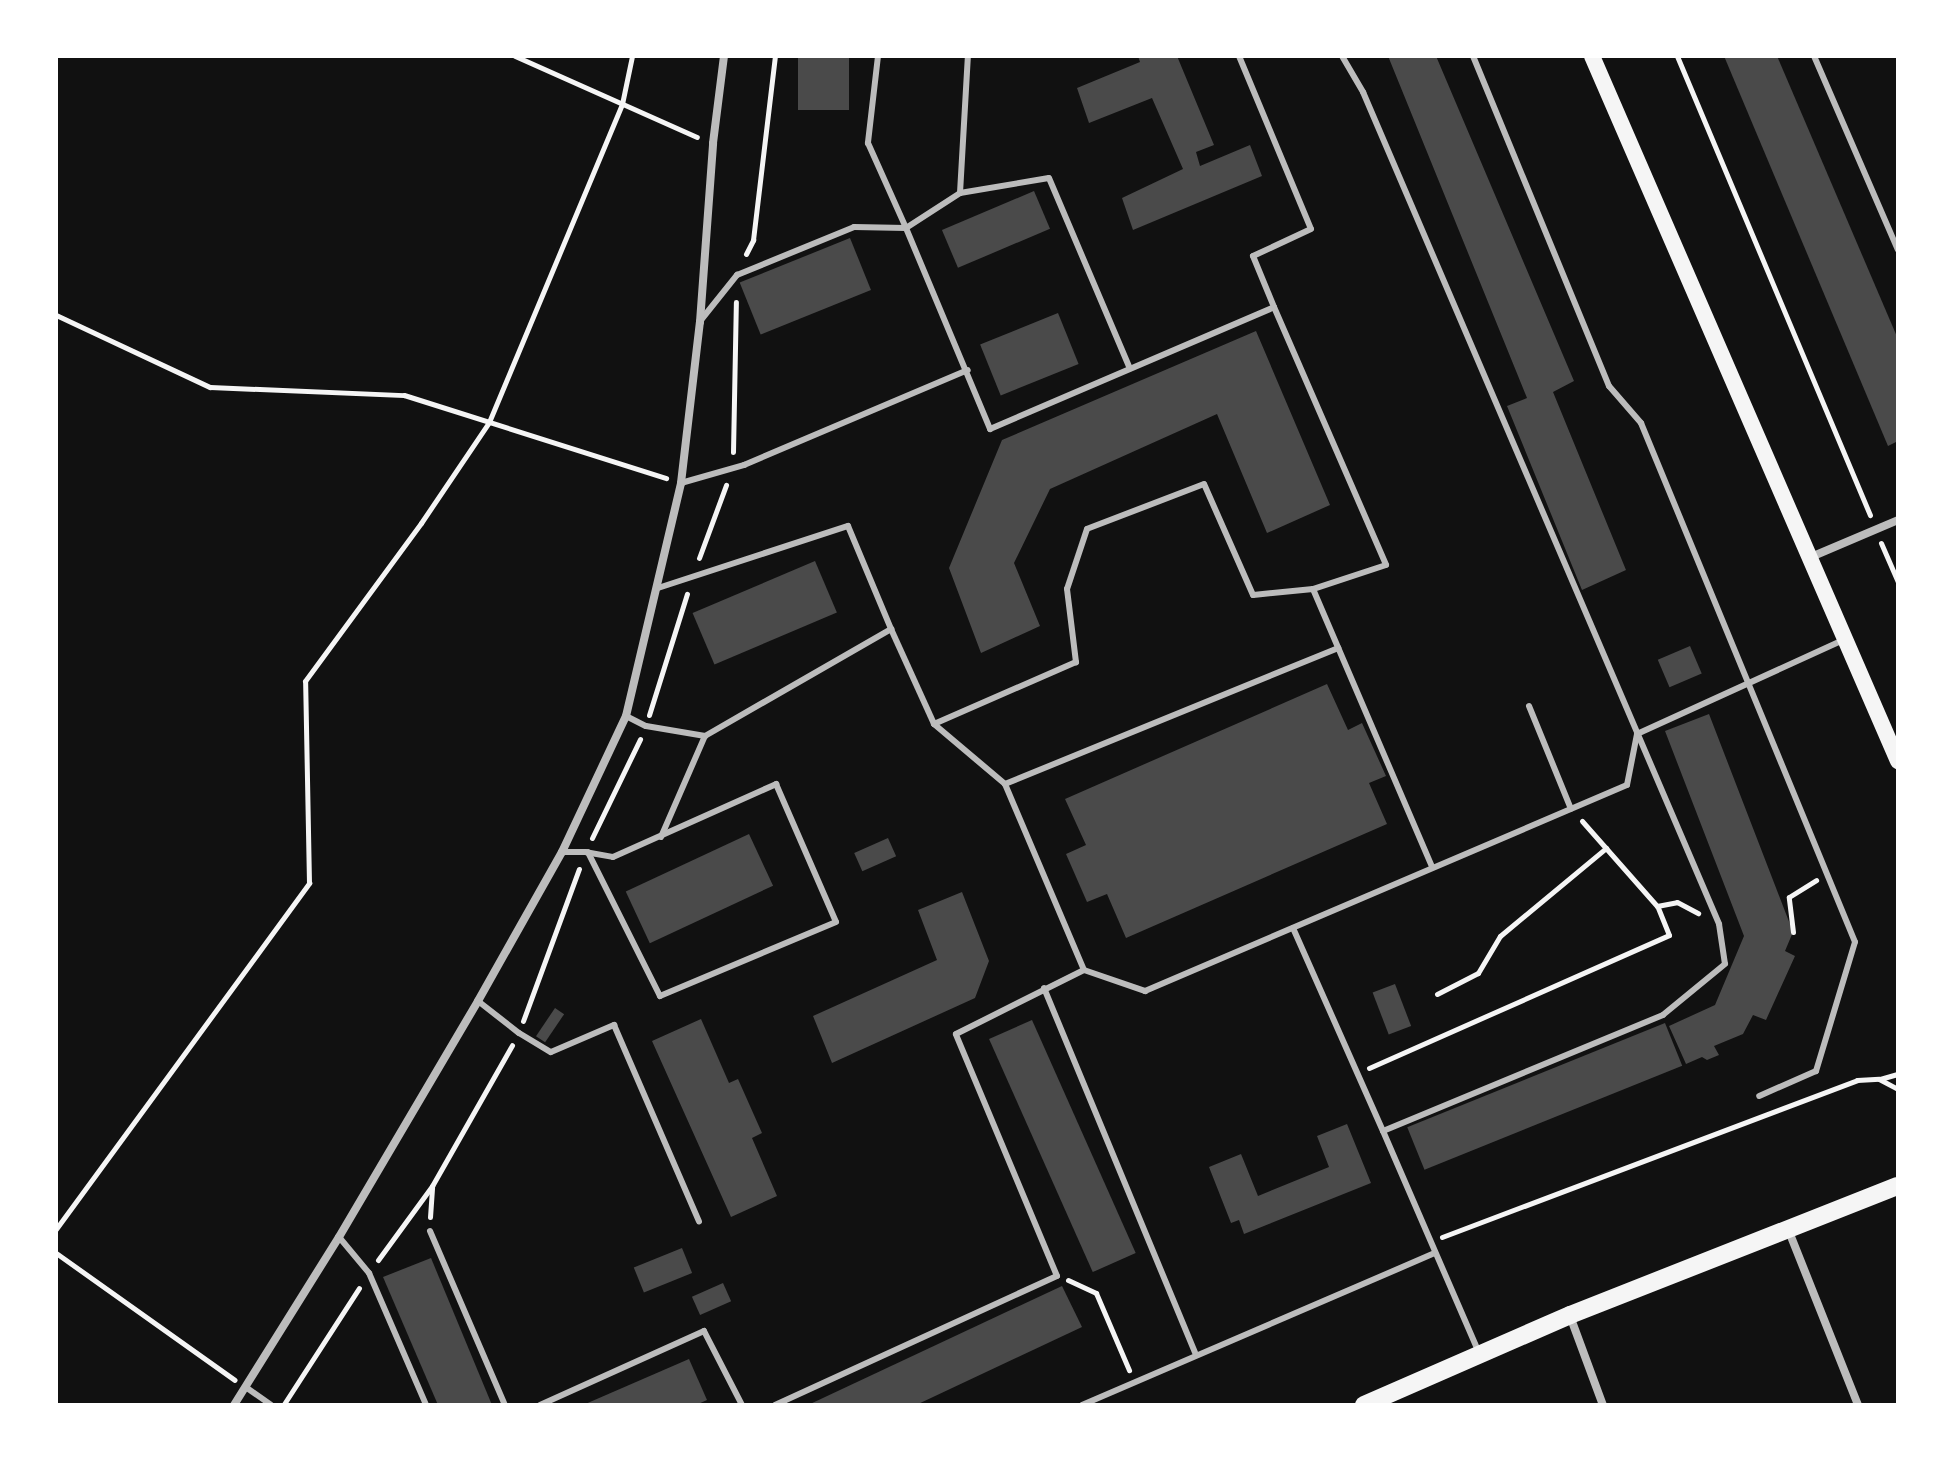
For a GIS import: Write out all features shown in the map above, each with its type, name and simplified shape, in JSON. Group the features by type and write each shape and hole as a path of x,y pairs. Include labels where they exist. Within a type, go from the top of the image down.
{"main road":[{"path":"1592,56 1898,761"},
{"path":"1364,1405 1570,1315 1898,1186"}],"street":[{"path":"234,1405 339,1237 478,1001 562,852 626,716 681,483 700,322 713,143 724,56"},
{"path":"1810,558 1898,520"},
{"path":"1788,1228 1858,1405"},
{"path":"1570,1315 1603,1405"}],"lane":[{"path":"878,56 868,143 968,370 990,429 1274,307"},
{"path":"960,193 968,56"},
{"path":"934,724 1076,662 1067,589 1087,529 1204,484 1253,595 1313,589 1386,565 1253,256 1311,229 1239,56"},
{"path":"1342,56 1363,92 1719,924 1725,964 1663,1015 1383,1131"},
{"path":"1473,56 1609,386 1641,423 1855,942 1816,1071 1759,1096"},
{"path":"1814,56 1898,250"},
{"path":"700,322 737,275 854,227 906,228 960,193 1049,178 1130,369"},
{"path":"681,483 744,465 968,370"},
{"path":"658,588 848,526 934,724 1005,784 1084,970"},
{"path":"1313,589 1432,867"},
{"path":"661,837 705,736 891,629"},
{"path":"1637,734 1845,639"},
{"path":"1005,784 1338,648"},
{"path":"1529,706 1571,809"},
{"path":"626,716 646,726 705,736"},
{"path":"775,1405 1057,1276 956,1034 1084,970 1145,991 1627,785 1637,734"},
{"path":"562,852 588,852 613,857 776,784 836,922 660,996 588,852"},
{"path":"1293,928 1479,1355"},
{"path":"1044,988 1195,1353"},
{"path":"478,1001 519,1033 551,1052 614,1025 699,1221"},
{"path":"430,1231 505,1405"},
{"path":"339,1237 369,1273 426,1405"},
{"path":"1082,1405 1195,1353 1435,1253"},
{"path":"540,1405 704,1331 742,1405"},
{"path":"247,1388 271,1405"}],"path":[{"path":"515,56 713,143"},
{"path":"56,1229 309,883 305,681 421,523 489,422 622,104 632,56"},
{"path":"1677,56 1898,582"},
{"path":"56,315 210,387 404,395 681,483"},
{"path":"1357,1072 1669,935 1657,906 1571,809"},
{"path":"1437,994 1478,973 1500,936 1606,848"},
{"path":"1793,932 1789,897 1827,873"},
{"path":"1657,906 1677,902 1719,924"},
{"path":"1430,1242 1713,1132 1857,1080 1898,1074"},
{"path":"1879,1079 1898,1089"},
{"path":"430,1231 432,1186"},
{"path":"56,1253 247,1388"},
{"path":"1057,1276 1096,1293 1134,1382"}],"building":[{"path":"798,56 849,56 849,110 798,110"},
{"path":"1138,56 1177,56 1214,145 1196,152 1200,166 1250,145 1262,176 1133,230 1122,198 1183,169 1152,98 1089,123 1077,88 1140,62"},
{"path":"1388,56 1436,56 1574,381 1553,392 1626,570 1582,590 1507,406 1527,398"},
{"path":"1724,56 1777,56 1898,339 1898,441 1888,446"},
{"path":"1034,191 1050,229 958,268 942,230"},
{"path":"850,238 871,290 761,335 740,283"},
{"path":"1058,313 1079,364 1001,395 980,344"},
{"path":"1256,331 1330,505 1267,533 1217,414 1050,489 1014,563 1040,626 981,653 949,568 1002,440"},
{"path":"815,561 837,613 714,665 693,613"},
{"path":"1690,646 1702,674 1670,687 1658,660"},
{"path":"1327,684 1348,730 1362,723 1386,776 1369,783 1387,824 1126,938 1107,894 1087,902 1066,854 1086,845 1065,799"},
{"path":"1709,714 1793,932 1785,951 1795,956 1766,1020 1753,1015 1743,1034 1714,1046 1719,1055 1707,1060 1702,1057 1686,1064 1669,1026 1715,1005 1744,936 1665,731"},
{"path":"749,834 773,886 650,943 626,891"},
{"path":"888,838 896,856 862,871 854,853"},
{"path":"962,892 989,961 975,998 832,1063 813,1016 937,960 918,910"},
{"path":"1395,984 1411,1026 1389,1035 1373,993"},
{"path":"555,1008 564,1014 545,1042 536,1036"},
{"path":"701,1019 729,1083 738,1079 762,1133 752,1138 777,1196 731,1217 652,1041"},
{"path":"1032,1020 1136,1253 1093,1272 989,1039"},
{"path":"1665,1023 1682,1066 1424,1170 1407,1127"},
{"path":"1347,1124 1371,1183 1244,1234 1239,1220 1231,1223 1209,1167 1241,1154 1258,1196 1329,1167 1317,1136"},
{"path":"682,1248 692,1273 644,1293 634,1267"},
{"path":"431,1258 492,1405 438,1405 383,1277"},
{"path":"723,1283 731,1301 700,1315 692,1297"},
{"path":"1062,1286 1082,1327 916,1405 808,1405"},
{"path":"689,1359 707,1400 696,1405 583,1405"}]}
